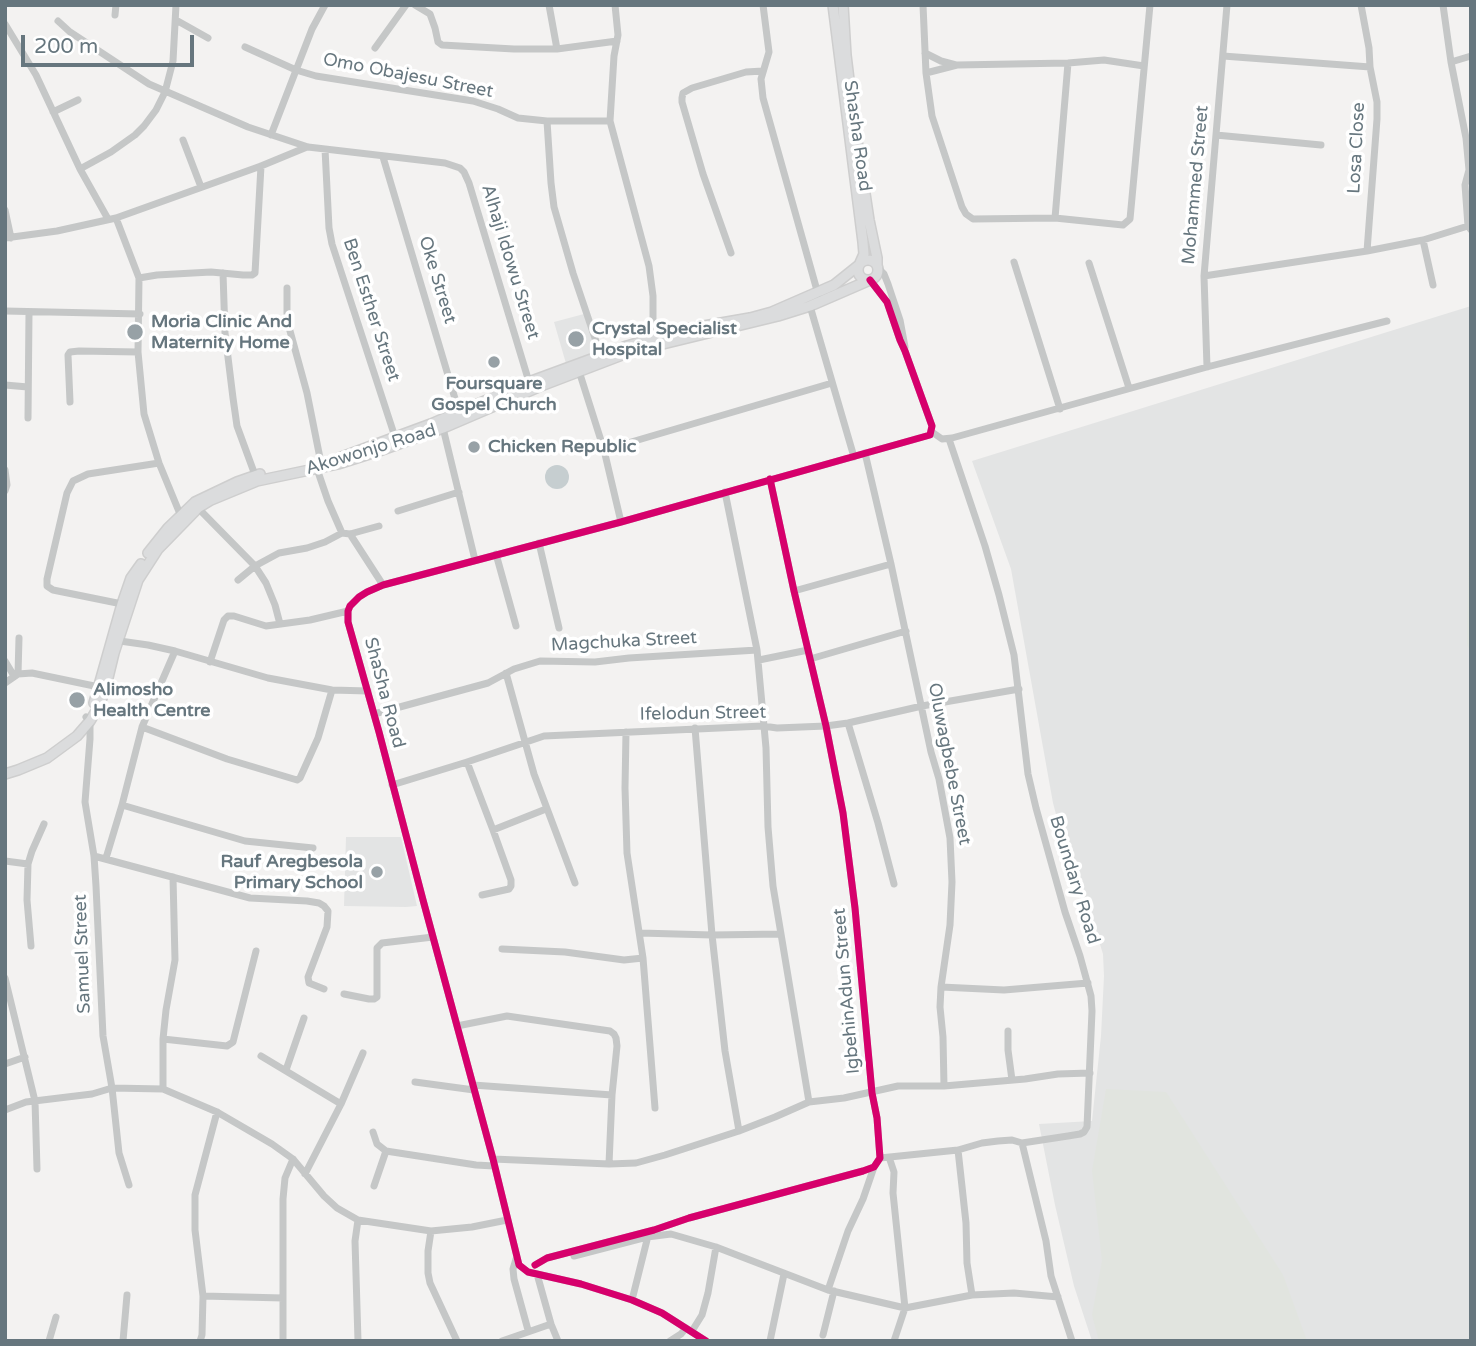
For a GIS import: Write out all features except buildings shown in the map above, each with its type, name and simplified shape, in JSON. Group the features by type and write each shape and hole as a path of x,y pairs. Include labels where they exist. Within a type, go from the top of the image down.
{"main road":[{"name":"Shasha Road","path":"833,5 863,242 860,264"},
{"name":"Shasha Road","path":"843,5 854,121 878,267"},
{"path":"868,260 874,261 878,267 875,277 870,280 862,278 858,272 860,264 868,260"},
{"name":"Akowonjo Road","path":"5,768 24,764 46,753 75,731 99,706 114,653 122,604 131,578 159,537 195,502 255,475 319,466 630,352 681,330 772,312 834,285 860,264"},
{"name":"Akowonjo Road","path":"5,774 47,758 77,736 88,719 131,597 146,565 198,508 257,481 379,451 443,428 466,412 529,382 601,356 660,339 747,325 810,306 870,280"}],"street":[{"path":"115,15 116,5"},
{"path":"80,169 135,135 150,118 165,92 175,50 176,5"},
{"path":"271,135 312,29 325,5"},
{"path":"375,48 406,5"},
{"path":"415,5 430,14 439,44 514,49 557,48 617,41"},
{"path":"549,5 557,48"},
{"path":"615,5 619,28 610,121 649,266 660,339"},
{"path":"764,5 769,52 761,88 818,293"},
{"path":"923,5 926,73 932,116 966,214 980,220 1055,218 1123,225 1130,219 1150,5"},
{"name":"Mohammed Street","path":"1207,367 1204,276 1227,5"},
{"name":"Losa Close","path":"1361,5 1377,102 1367,251"},
{"path":"1204,276 1367,251 1470,228 1465,185 1470,170 1443,5"},
{"path":"176,20 208,38"},
{"name":"Alhaji Idowu Street","path":"58,21 70,32 149,84 271,135 308,147 444,163 460,168 469,183 529,382"},
{"path":"5,24 36,75 80,169 112,218 139,278 138,352 144,414 159,463 180,514"},
{"name":"Omo Obajesu Street","path":"245,47 316,76 473,101 518,118 610,121"},
{"path":"925,53 957,65"},
{"path":"1223,56 1370,68"},
{"path":"1451,62 1471,56"},
{"path":"926,73 957,65 1104,60 1144,66"},
{"path":"1055,218 1068,62"},
{"path":"731,253 703,174 682,98 683,93 692,88 746,72 763,71"},
{"path":"53,112 78,100"},
{"path":"547,121 554,206 601,356"},
{"path":"1216,135 1321,145"},
{"path":"183,140 201,187"},
{"path":"5,210 8,238 57,231 112,218 308,147"},
{"name":"Ben Esther Street","path":"325,149 332,244 395,437"},
{"name":"Oke Street","path":"383,157 466,412"},
{"path":"139,278 211,272 255,273 261,166"},
{"path":"1423,240 1433,285"},
{"path":"1014,262 1060,409"},
{"path":"1089,263 1129,388"},
{"path":"878,267 884,274 900,320 905,351"},
{"path":"223,273 225,333 237,426 255,475"},
{"path":"210,662 224,620 228,616 266,625 310,620 348,611 359,597 383,585 621,522 930,435 932,426 887,302 870,280"},
{"path":"287,288 287,320 307,393 328,502 346,534 383,585"},
{"path":"810,306 854,457"},
{"path":"5,312 140,314"},
{"path":"29,313 29,418"},
{"path":"932,432 942,439 948,439 1207,367 1387,321"},
{"path":"70,402 70,352 138,352"},
{"path":"579,371 604,450 621,522"},
{"path":"604,450 832,383"},
{"path":"5,385 28,387"},
{"path":"443,428 475,560"},
{"name":"Boundary Road","path":"880,1158 958,1150 998,1140 1022,1143 1068,1136 1084,1132 1087,1127 1092,1011 1088,983 1065,912 1028,774 1014,655 999,595 948,439"},
{"name":"Oluwagbebe Street","path":"865,453 950,838 950,925 940,1007 944,1086"},
{"path":"122,604 53,590 47,586 67,493 73,481 88,474 159,463"},
{"path":"5,470 5,491"},
{"name":"IgbehinAdun Street","path":"770,479 843,813 880,1158"},
{"path":"398,510 459,492"},
{"path":"725,492 759,660 773,886 809,1102"},
{"path":"198,508 255,566 266,583 280,624"},
{"path":"238,580 255,566 279,553 307,548 379,526"},
{"path":"539,543 559,628"},
{"path":"496,554 516,626"},
{"path":"794,591 891,564"},
{"name":"ShaSha Road","path":"348,611 348,622 522,1269"},
{"path":"810,659 906,631"},
{"path":"16,675 19,638"},
{"path":"116,640 175,651 268,678 332,690 368,691"},
{"name":"Magchuka Street","path":"374,714 488,683 506,673 540,661 595,663 629,658 757,650"},
{"path":"759,660 808,650"},
{"path":"106,858 142,727 175,651"},
{"path":"5,661 16,675"},
{"path":"5,683 16,675 32,673 99,687"},
{"path":"506,673 547,809 575,883"},
{"path":"142,727 227,759 297,780 318,738 332,690"},
{"name":"Ifelodun Street","path":"392,785 553,735 695,728 826,726 1019,690"},
{"name":"Samuel Street","path":"88,719 85,802 94,856 103,1036 119,1153 129,1185"},
{"path":"848,723 894,884"},
{"path":"695,728 712,935 725,1051 738,1131"},
{"path":"626,732 627,853 643,958 655,1108"},
{"path":"467,762 509,872 511,886 509,889 482,895"},
{"path":"122,805 245,841 313,848"},
{"path":"493,830 547,809"},
{"path":"31,946 27,900 28,864 44,824"},
{"path":"94,856 250,898 319,903 328,911 327,926 308,977 309,983 324,989"},
{"path":"5,861 28,864"},
{"path":"163,1089 163,1040 175,960 173,877"},
{"path":"639,933 780,934"},
{"path":"344,994 369,999 377,997 377,948 382,943 433,937"},
{"path":"502,948 565,952 624,960 643,958"},
{"path":"163,1040 227,1046 233,1042 256,951"},
{"path":"5,978 35,1101 37,1169"},
{"path":"941,987 1004,990 1088,983"},
{"path":"457,1026 508,1016 610,1031 616,1038 617,1046 609,1164"},
{"path":"286,1070 304,1018"},
{"path":"1008,1031 1012,1080"},
{"path":"306,1174 363,1054"},
{"path":"261,1056 341,1104"},
{"path":"5,1064 25,1057"},
{"path":"373,1132 377,1144 386,1151 477,1166 494,1162 636,1163 775,1118 809,1102 872,1093 898,1086 944,1086 1090,1073"},
{"path":"415,1082 612,1095"},
{"path":"5,1110 35,1101 92,1094 111,1088 163,1089 217,1111 272,1144 293,1159 337,1208 358,1220 431,1231 507,1220"},
{"path":"200,1341 203,1296 195,1230 195,1195 217,1111"},
{"path":"1022,1143 1046,1241 1051,1276 1072,1341"},
{"path":"958,1150 972,1295"},
{"path":"374,1186 386,1151"},
{"path":"889,1157 894,1172 893,1193 905,1308 894,1341"},
{"path":"823,1335 831,1291 848,1231 880,1158"},
{"path":"283,1341 283,1199 285,1178 293,1159"},
{"path":"522,1269 689,1218 874,1167"},
{"path":"358,1220 355,1241 358,1341"},
{"path":"632,1300 647,1237 654,1230"},
{"path":"431,1231 428,1251 430,1283 457,1341"},
{"path":"535,1265 547,1258 671,1234 716,1247 831,1291 905,1308 972,1295 1014,1293 1058,1297"},
{"path":"670,1341 689,1329 702,1315 716,1247"},
{"path":"517,1255 513,1269 514,1279 528,1331"},
{"path":"522,1269 632,1300 662,1313 706,1341"},
{"path":"537,1274 558,1341"},
{"path":"770,1341 784,1274"},
{"path":"123,1341 127,1295"},
{"path":"203,1296 283,1298"},
{"path":"50,1341 56,1317"},
{"path":"502,1341 551,1324"}],"shaded area":[{"path":"1471,306 1471,1341 1092,1341 1074,1286 1039,1124 1092,1121 1101,1036 1103,954 1089,909 1066,852 1053,803 1011,569 972,461"},
{"name":"Crystal Specialist Hospital","path":"584,314 598,357 567,367 554,322"},
{"path":"1471,419 1471,653 1467,645"},
{"path":"557,465 565,469 569,477 565,485 557,489 549,485 545,477 549,469"},
{"name":"Rauf Aregbesola Primary School","path":"346,837 401,837 417,906 344,906"},
{"path":"1106,1089 1166,1092 1283,1275 1307,1341 1099,1341 1092,1315 1102,1261 1092,1171"}],"cycle path":[{"path":"706,1341 662,1313 632,1300 581,1284 528,1272 519,1265 493,1159 348,622 348,611 359,597 383,585 621,522 930,435 932,426 887,302 870,280"},
{"path":"535,1265 547,1258 863,1171 874,1167 880,1158 843,813 770,479"}],"place":[{"name":"Moria Clinic And Maternity Home","path":"135,332"},
{"name":"Crystal Specialist Hospital","path":"576,339"},
{"name":"Foursquare Gospel Church","path":"494,362"},
{"name":"Chicken Republic","path":"474,447"},
{"name":"Alimosho Health Centre","path":"77,700"},
{"name":"Rauf Aregbesola Primary School","path":"377,872"}]}
